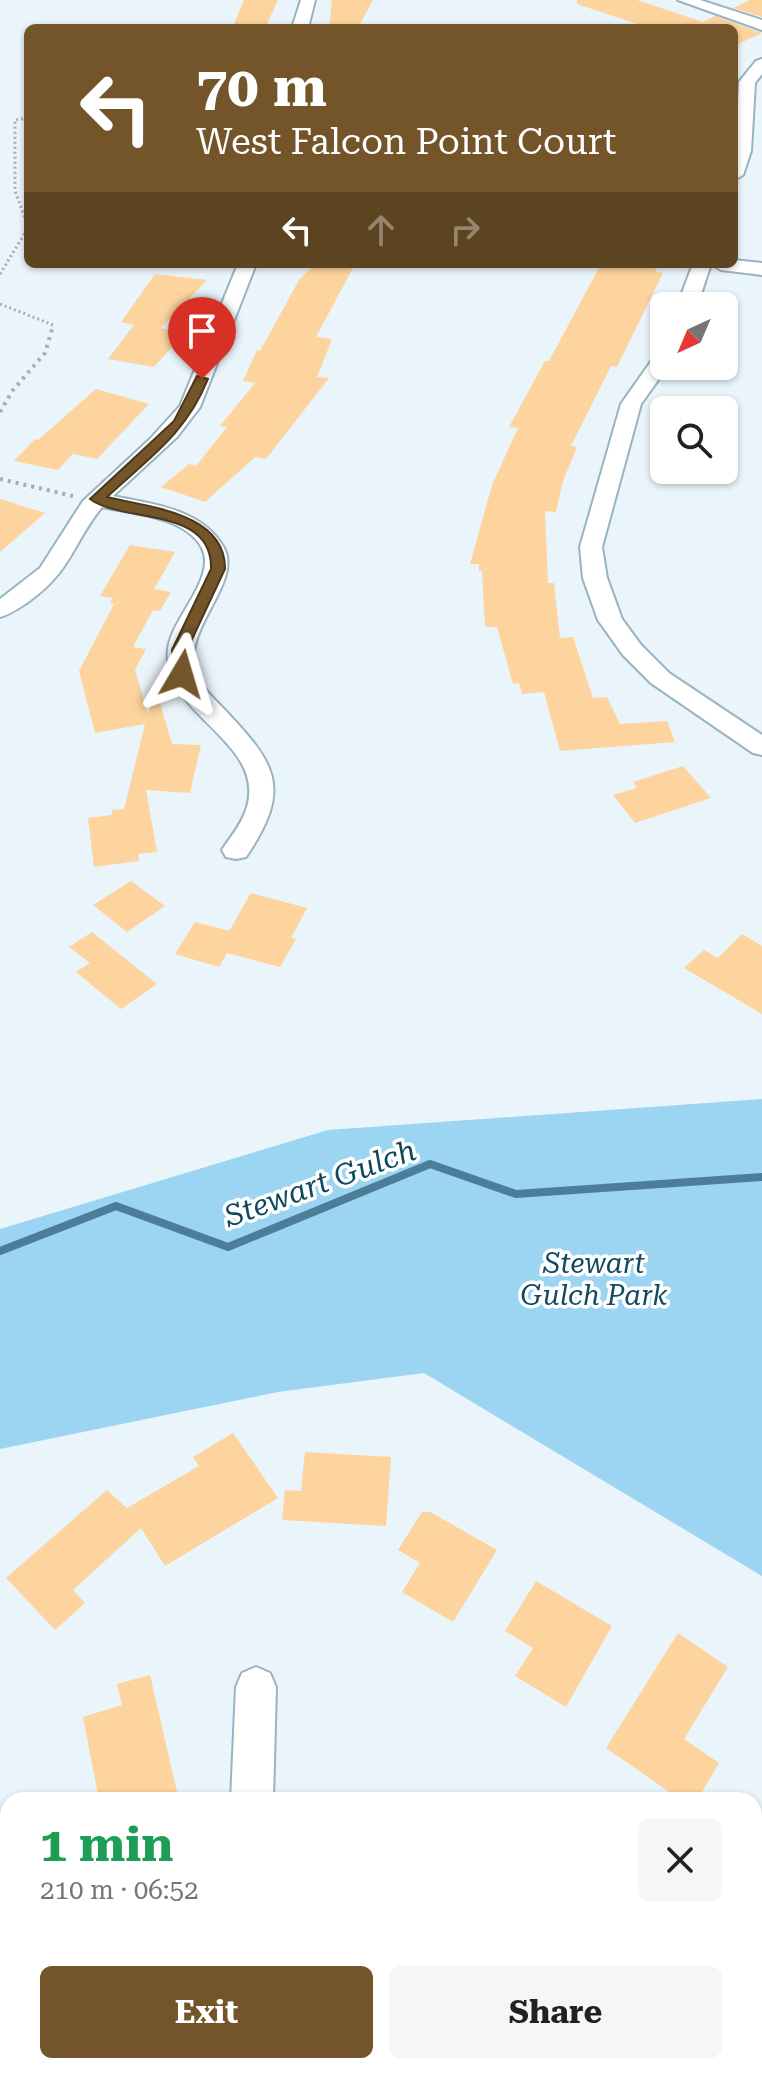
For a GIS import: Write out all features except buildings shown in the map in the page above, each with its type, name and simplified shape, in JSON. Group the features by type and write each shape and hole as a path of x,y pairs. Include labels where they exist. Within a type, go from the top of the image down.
{"street":[{"path":"301,24 308,0"},
{"path":"685,0 762,25"},
{"path":"738,163 742,151 747,82 762,64"},
{"path":"738,266 762,269"},
{"path":"0,610 44,577 59,559 90,499 178,424 190,407 245,268"},
{"path":"692,292 701,268"},
{"path":"650,377 631,404 591,547 595,578 610,620 632,650 660,678 762,747"},
{"path":"90,499 169,516 199,529 212,541 218,554 218,569 180,650 182,674 201,700 229,728 254,764 263,794 254,822 236,850"},
{"path":"252,1792 256,1687"}],"path":[{"path":"24,119 15,120 15,191 24,216"},
{"path":"0,274 24,234"},
{"path":"0,304 53,325 53,338 35,369 14,389 0,412"},
{"path":"0,479 90,499"}],"green space":[{"name":"Stewart Gulch Park","path":"762,1099 762,1576 424,1373 278,1392 0,1449 0,1229 328,1130"}],"waterway":[{"name":"Stewart Gulch","path":"0,1251 116,1206 228,1247 430,1164 516,1194 762,1177"}],"route":[{"path":"182,674 180,650 218,569 218,554 212,541 199,529 169,516 97,499 178,424 190,407 202,379"}]}
